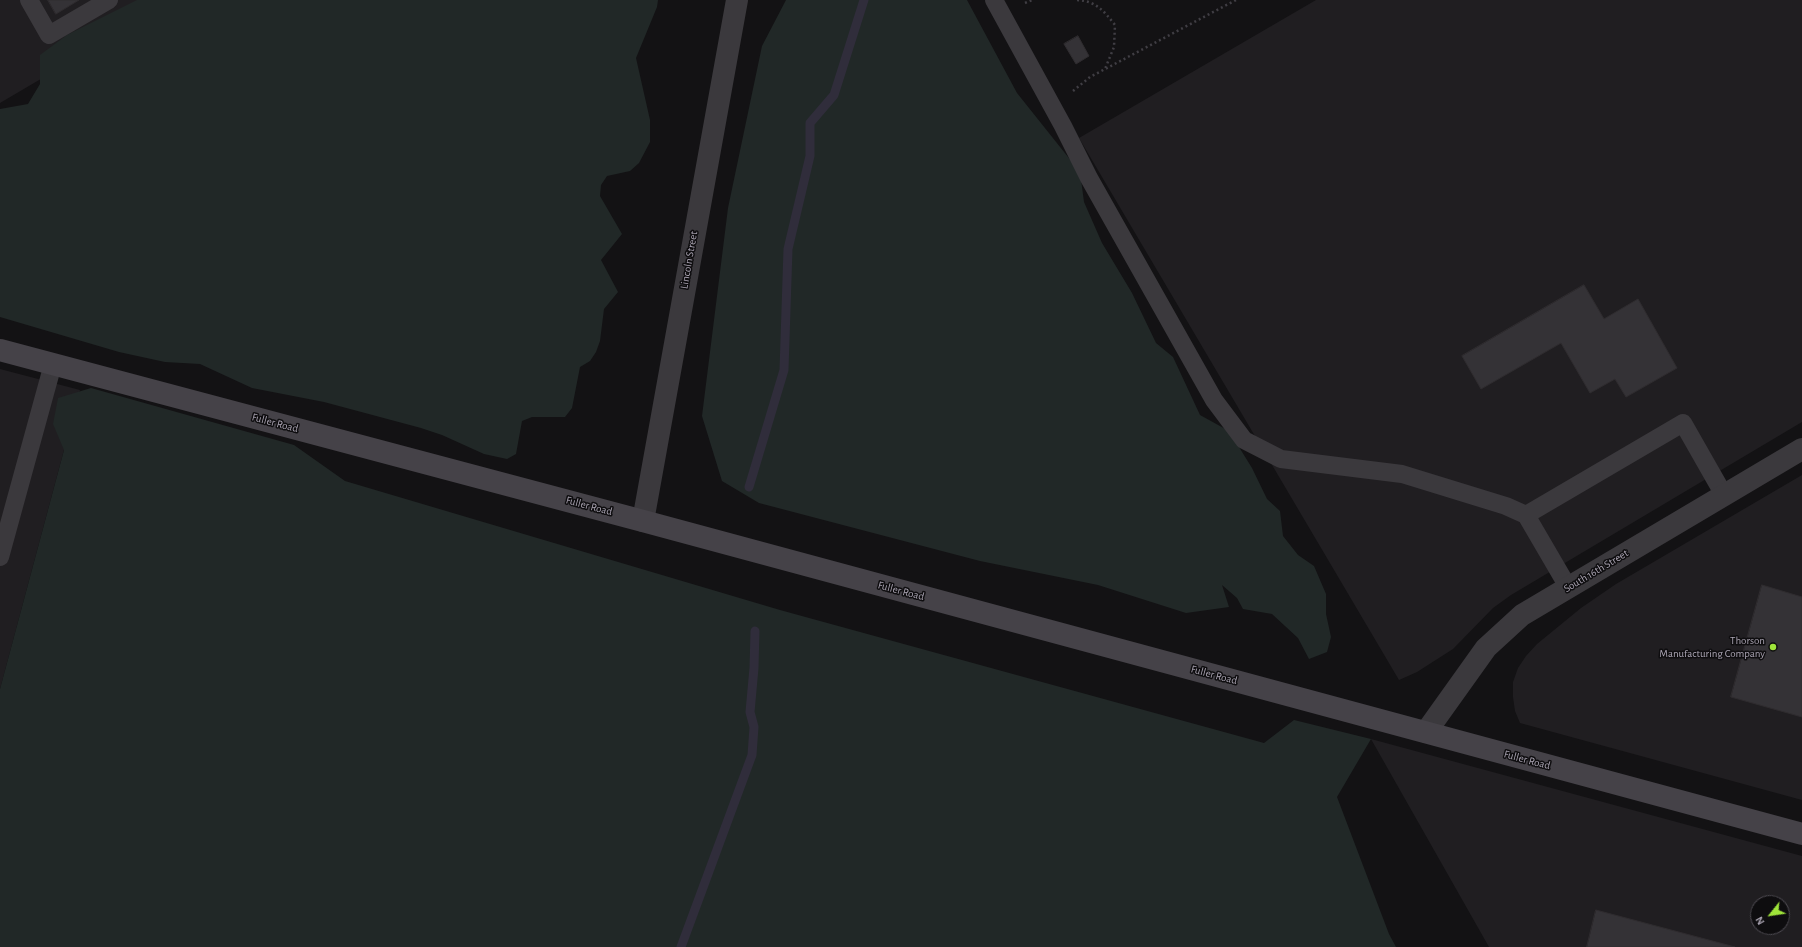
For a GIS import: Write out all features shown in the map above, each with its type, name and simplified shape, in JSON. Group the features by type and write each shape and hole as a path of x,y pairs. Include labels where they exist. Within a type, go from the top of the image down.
{"street":[{"name":"Lincoln Street","path":"643,521 737,0"},
{"name":"Fuller Road","path":"0,350 643,521 1802,834"},
{"name":"South 16th Street","path":"1426,732 1486,648 1522,615 1802,449"}],"lane":[{"path":"29,0 49,35 109,0"},
{"path":"994,0 1063,126 1089,178 1214,400 1244,440 1281,459 1402,474 1506,506 1526,515 1568,587"},
{"path":"0,557 53,364"},
{"path":"1526,515 1683,423 1724,495"}],"path":[{"path":"1077,0 1083,0 1102,8 1115,25 1114,47 1104,69"},
{"path":"1063,126 1067,104 1073,90 1104,69 1236,0"}],"shaded area":[{"path":"0,0 175,0 0,103"},
{"path":"137,0 658,0 657,7 636,58 650,120 650,142 639,163 630,171 607,176 601,185 600,196 622,234 601,260 618,292 604,309 600,341 596,352 590,361 580,367 572,408 565,417 532,417 522,421 516,454 507,459 484,454 442,435 421,428 324,402 252,388 200,364 165,362 119,352 0,317 0,109 28,104 40,84 40,55 67,35"},
{"path":"786,0 967,0 1017,93 1080,172 1084,202 1102,243 1132,293 1156,343 1173,357 1200,415 1229,431 1252,468 1267,499 1280,511 1283,536 1298,555 1314,566 1326,594 1326,614 1331,637 1327,652 1309,659 1298,638 1272,614 1243,609 1237,598 1222,585 1229,607 1186,613 1098,585 980,561 759,503 722,481 702,416 728,208 762,46"},
{"path":"1316,0 1802,0 1802,422 1511,595 1493,608 1453,649 1417,672 1399,680 1079,138"},
{"path":"0,369 80,390 0,689"},
{"path":"91,388 294,445 345,481 780,610 1264,743 1294,720 1371,739 1337,797 1389,934 1396,947 0,947 0,689 64,450 53,424 58,398"},
{"path":"1802,475 1802,800 1520,723 1515,711 1513,682 1518,668 1537,644 1581,608 1616,584"},
{"path":"1371,739 1802,856 1802,947 1489,947"}],"building":[{"path":"48,0 79,0 56,14"},
{"path":"1078,36 1089,56 1076,64 1064,44"},
{"path":"1584,285 1604,319 1638,299 1677,368 1626,397 1615,379 1590,393 1561,343 1481,389 1462,356"},
{"name":"Thorson Manufacturing Company","path":"1762,585 1802,597 1802,717 1731,697"},
{"path":"1596,910 1735,947 1587,947"}],"waterway":[{"path":"749,487 784,370 788,249 810,156 810,123 834,95 864,0"},
{"path":"681,947 752,755 754,727 750,712 754,668 755,631"}],"place":[{"name":"Thorson Manufacturing Company","path":"1773,647"}]}
